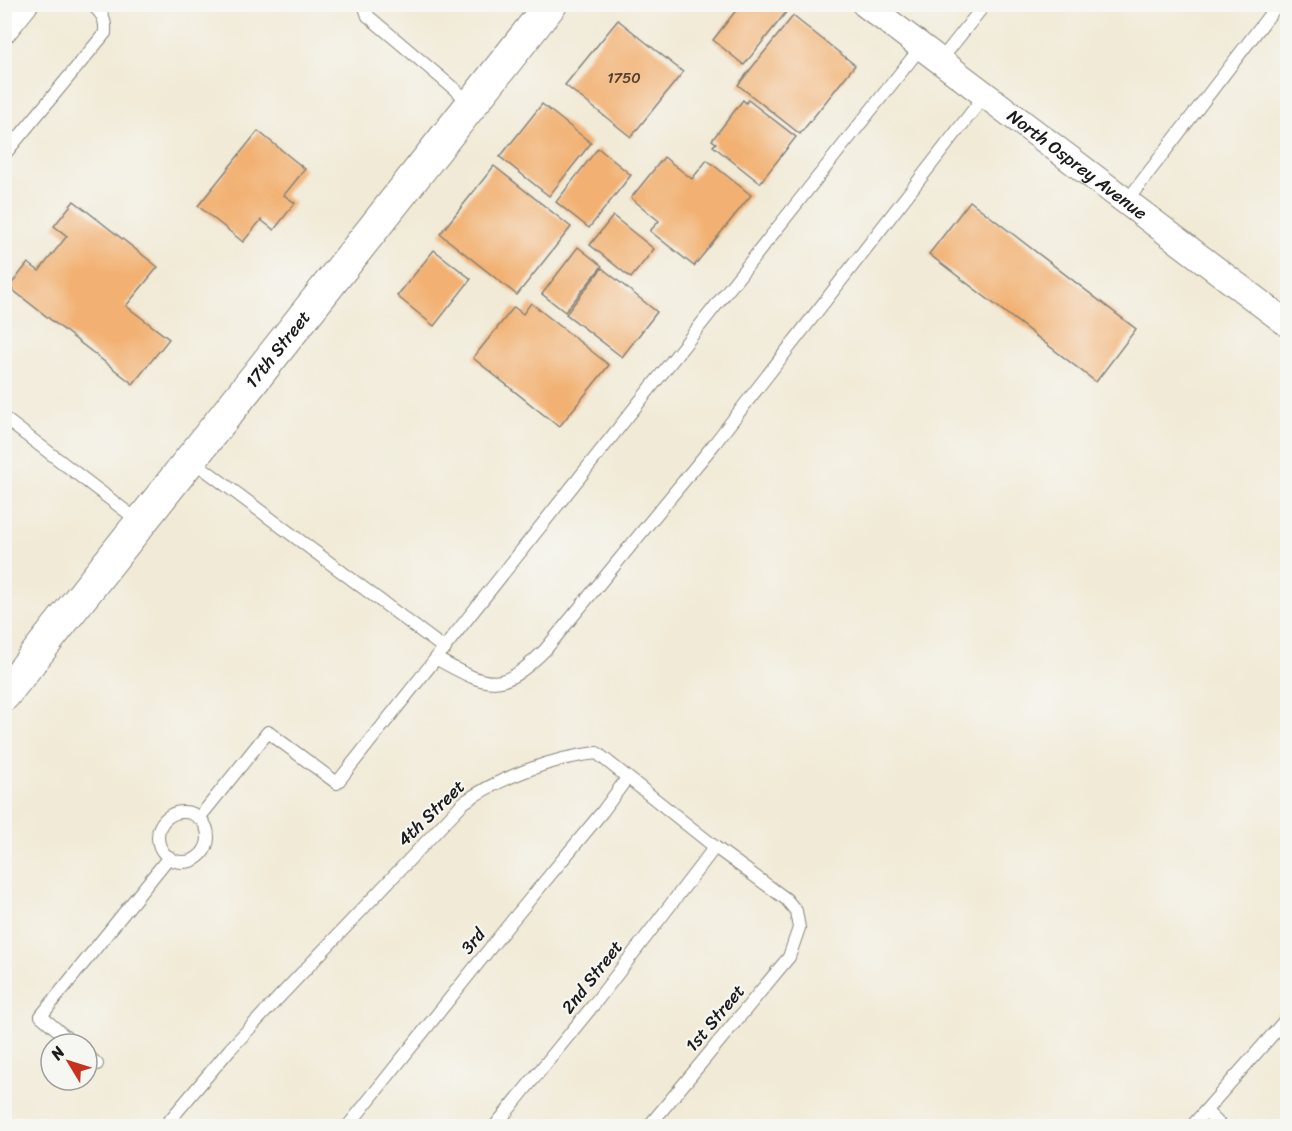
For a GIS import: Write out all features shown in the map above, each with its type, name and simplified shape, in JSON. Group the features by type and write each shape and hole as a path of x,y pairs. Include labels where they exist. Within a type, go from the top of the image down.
{"street":[{"path":"4,30 25,4"},
{"name":"17th Street","path":"4,695 551,4"},
{"name":"North Osprey Avenue","path":"865,4 1287,324"}],"lane":[{"path":"4,154 105,33 106,22 101,12 91,4"},
{"path":"364,4 368,16 472,104"},
{"path":"199,818 268,732 337,783 931,54 985,4"},
{"path":"1126,202 1278,4"},
{"path":"191,459 441,654 479,681 500,682 523,672 545,650 744,406 985,95"},
{"path":"4,418 141,523"},
{"name":"4th Street","path":"165,1126 230,1049 463,803 504,779 577,755 597,753 715,847 786,898 796,911 799,928"},
{"name":"3rd","path":"348,1126 511,922 603,812 627,778"},
{"path":"181,812 199,818 208,836 203,851 189,861 181,862 169,857 158,840 166,818 181,812"},
{"name":"2nd Street","path":"495,1126 595,1003 715,847"},
{"path":"60,1032 41,1016 169,857"},
{"name":"1st Street","path":"649,1126 789,957 799,928"},
{"path":"1192,1126 1287,1017"},
{"path":"1206,1111 1221,1126"}],"building":[{"path":"741,4 779,4 787,11 744,65 713,40"},
{"path":"793,16 855,65 800,134 738,85"},
{"path":"618,20 683,72 631,137 565,85"},
{"path":"743,100 746,103 748,100 796,137 760,183 713,146 716,143 712,140"},
{"path":"542,104 591,143 549,196 500,157"},
{"path":"258,131 305,169 284,195 295,203 274,230 261,220 243,242 198,206"},
{"path":"598,148 631,175 589,228 556,202"},
{"path":"664,157 692,179 707,160 751,195 694,266 650,231 659,221 631,198"},
{"path":"494,166 571,227 517,295 440,234"},
{"path":"74,201 158,267 126,306 169,339 133,384 9,287 28,263 39,271 67,236 54,226"},
{"path":"970,201 1136,329 1096,382 929,254"},
{"path":"613,216 654,249 631,278 590,245"},
{"path":"578,247 602,266 565,312 542,294"},
{"path":"434,250 471,279 434,326 397,296"},
{"path":"602,268 657,312 622,357 566,314"},
{"path":"531,303 609,365 559,427 473,358 514,307 523,314"}]}
